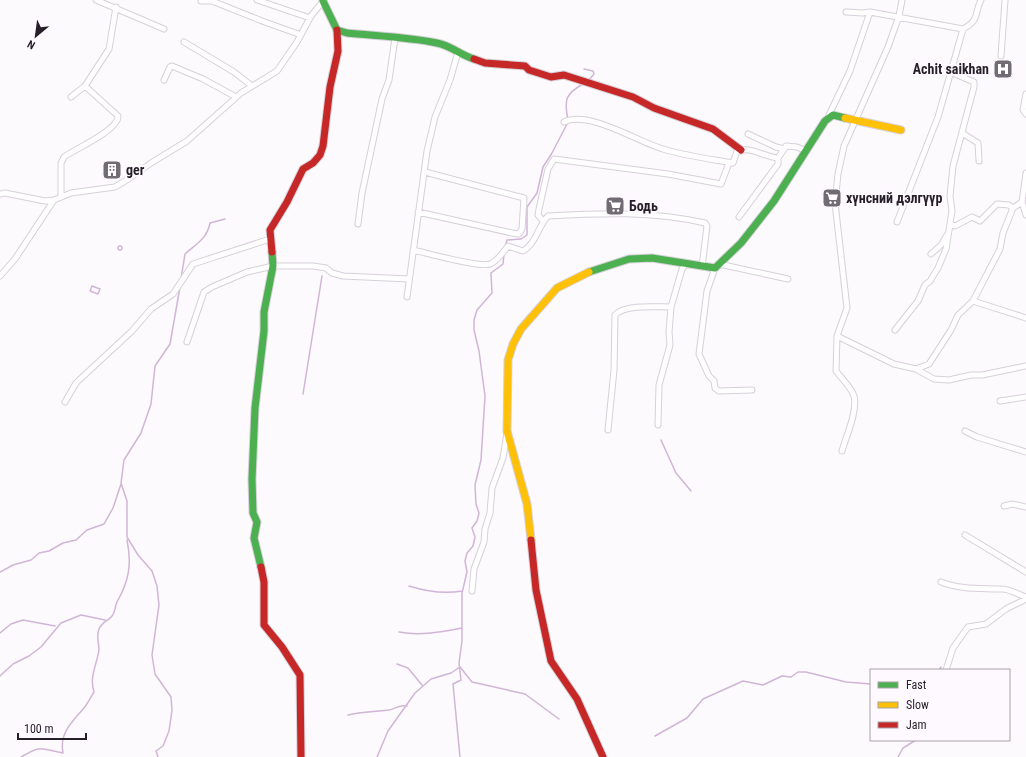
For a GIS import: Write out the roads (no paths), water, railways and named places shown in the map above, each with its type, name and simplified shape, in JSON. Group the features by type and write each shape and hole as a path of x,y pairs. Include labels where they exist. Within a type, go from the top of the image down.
{"street":[{"path":"96,0 116,7 164,29"},
{"path":"257,0 310,18"},
{"path":"842,451 855,404 853,395 848,386 836,371 837,336 847,308 835,198 844,146 888,47 899,16 902,0"},
{"path":"846,12 870,12 899,16 963,29 970,25 976,18 980,0"},
{"path":"1001,56 1005,0"},
{"path":"201,2 212,1 301,35"},
{"path":"0,194 5,192 46,201 54,200 71,193 115,187 151,162 187,141 236,97 277,71 301,35 310,18 324,1 337,30 338,51 330,88 323,146 313,163 303,170 298,177 287,202 270,230 273,266 264,312 264,331 255,408 253,513 257,522 254,538 264,582 264,625 282,647 300,675 301,757"},
{"path":"72,97 85,86 110,47 116,7"},
{"path":"752,390 719,391 715,388 714,381 709,376 699,354 707,291 717,266 755,227 793,174 818,130 829,116 850,71 870,12"},
{"path":"897,222 938,117 963,29"},
{"path":"337,30 347,33 438,43 456,48 458,52 466,57 485,63 525,66 529,70 551,77 564,75 581,79 633,97 654,108 713,129 741,150"},
{"path":"358,224 362,193 382,99 389,80 395,38"},
{"path":"184,42 234,72 252,86"},
{"path":"407,297 427,150 435,117 450,80 458,52"},
{"path":"164,80 170,67 176,67 214,84 236,97"},
{"path":"895,330 918,301 925,285 930,281 938,268 946,249 952,210 950,196 953,166 974,82 955,74 951,68"},
{"path":"62,197 61,164 64,157 103,134 116,124 118,120 118,116 85,86"},
{"path":"1026,94 1023,110 1026,114"},
{"path":"829,116 901,130"},
{"path":"564,122 572,119 583,120 633,136 661,149 733,163 737,151 745,149 772,158 778,158"},
{"path":"962,133 978,143 979,161"},
{"path":"748,134 776,147 784,149"},
{"path":"739,217 778,164 778,158 786,146 797,147 807,151"},
{"path":"543,221 538,215 539,209 548,168 554,159 668,174 721,184 729,162"},
{"path":"418,212 518,234 522,229 524,198 425,172"},
{"path":"1026,173 1022,202 1026,215"},
{"path":"0,276 15,259 54,200"},
{"path":"916,369 929,364 951,330 958,315 973,301 1000,249 1003,233 1013,208 1022,202"},
{"path":"950,224 955,226 972,217 980,221 997,204 1009,205 1013,208"},
{"path":"413,250 477,264 489,265 495,262 508,246 523,251 529,248 543,221 548,216 619,213 679,218 705,223 707,226 702,267"},
{"path":"931,254 941,245 949,232"},
{"path":"65,402 76,383 132,331 151,309 173,294 193,264 270,239"},
{"path":"472,591 474,569 484,542 485,529 490,513 492,488 503,458 507,431 508,360 513,344 521,329 557,288 600,267 629,259 652,258 687,263 702,267 717,266 788,278"},
{"path":"658,425 659,384 670,344 668,332 671,307 682,269 687,263"},
{"path":"187,342 204,292 247,272 273,266 313,266 326,268 332,273 343,276 409,279"},
{"path":"973,301 1026,318"},
{"path":"608,430 614,370 615,315 618,312 627,309 671,307"},
{"path":"837,336 894,364 916,369 934,379 949,380 1026,366"},
{"path":"1000,401 1026,397"},
{"path":"507,431 527,504 536,590 551,661 561,678 577,699 603,757"},
{"path":"966,431 977,437 1026,452"},
{"path":"1004,506 1012,504 1026,506"},
{"path":"965,534 1026,572"},
{"path":"941,582 954,587 966,589 1003,589 1026,598"},
{"path":"946,669 953,648 968,627 986,624 1006,609 1026,598"}],"waterway":[{"path":"584,69 593,71 594,74 588,81"},
{"path":"568,120 566,107 567,98 572,91 583,84"},
{"path":"505,247 507,240 521,239 527,235 527,207 537,193 543,167 567,124"},
{"path":"181,279 185,254 204,237 209,229 210,223 225,219"},
{"path":"120,246 122,248 120,250 118,248 120,246"},
{"path":"460,757 453,684 461,680 459,663 462,641 462,593 467,572 465,561 467,553 473,546 475,537 472,528 477,521 479,513 476,504 475,485 481,460 485,396 479,351 474,330 474,320 477,310 492,293 491,273 503,264 504,254"},
{"path":"303,394 322,276"},
{"path":"92,286 100,289 98,294 90,291 92,286"},
{"path":"158,757 156,751 163,746 169,731 172,710 171,697 155,674 152,655 159,605 157,586 152,571 138,555 127,537 127,501 121,483 124,460 141,433 151,404 155,366 170,344 180,287"},
{"path":"661,440 676,473 691,491"},
{"path":"0,572 13,565 31,560 39,553 49,551 63,543 76,540 87,530 104,524 113,508 121,484"},
{"path":"21,757 38,749 63,753 63,740 68,728 94,692 92,681 99,650 98,632 102,625 113,615 127,579 129,565 127,540"},
{"path":"409,586 435,592 462,591"},
{"path":"0,676 13,664 29,656 41,647 61,623 81,615 105,620"},
{"path":"0,633 11,624 23,620 55,626"},
{"path":"399,632 423,634 462,628"},
{"path":"397,664 408,668 422,685"},
{"path":"377,757 388,731 415,693 431,679 451,673 460,667 472,682 525,694 559,719"},
{"path":"655,736 687,718 703,699 743,681 763,685 782,676 791,677 798,672 806,672 846,682 870,684"},
{"path":"348,715 389,710 400,706 407,706"},
{"path":"898,757 903,748 914,741"}],"place":[{"name":"Achit saikhan","path":"1003,69"},
{"name":"ger","path":"112,170"},
{"name":"хүнсний дэлгүүр","path":"832,198"},
{"name":"Бодь","path":"615,206"}]}
